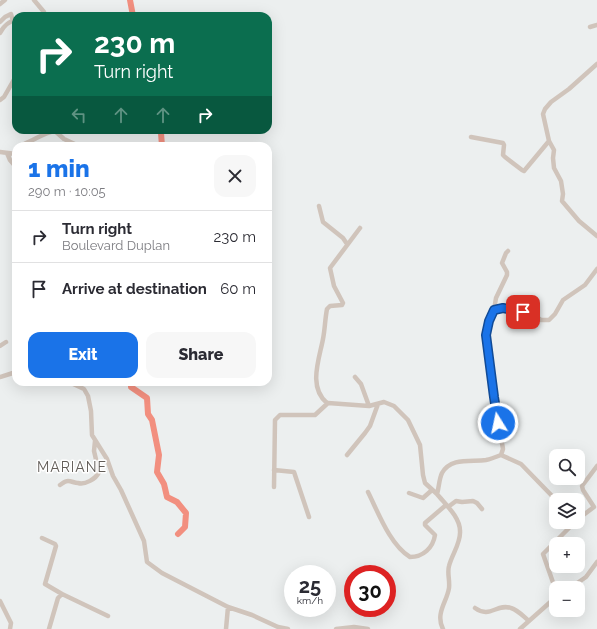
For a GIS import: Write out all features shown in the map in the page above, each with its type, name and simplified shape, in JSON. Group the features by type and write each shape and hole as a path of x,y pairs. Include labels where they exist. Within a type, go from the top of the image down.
{"street":[{"path":"0,4 5,0"},
{"path":"34,0 44,12"},
{"path":"0,22 11,14 12,16"},
{"path":"0,33 3,28 12,21"},
{"path":"590,27 597,25"},
{"path":"597,64 569,89 551,102 543,114 549,141 554,150 554,168 561,182 563,194 562,201 579,221 597,236"},
{"path":"0,100 4,97 12,83"},
{"path":"28,142 46,134"},
{"path":"59,134 64,139 70,142"},
{"path":"471,137 503,143 503,156 524,171 549,141"},
{"path":"0,152 12,154"},
{"path":"7,154 12,162"},
{"path":"319,206 323,222 343,238 348,244"},
{"path":"327,404 318,392 316,372 327,309 330,306 342,305 343,303 334,286 330,268 360,228"},
{"path":"501,455 503,449 494,397 486,335 489,321 494,310 496,298 507,275 502,263 508,251"},
{"path":"494,310 503,308 512,309 534,314 541,320 548,320 555,314 563,300 585,285 597,269"},
{"path":"0,346 6,342"},
{"path":"0,377 12,373"},
{"path":"356,377 361,384 368,406"},
{"path":"78,386 84,389 88,396 91,411 91,429 95,441 107,459 113,476 144,541 147,562 162,573 228,607 288,629"},
{"path":"274,487 275,428 277,417 280,415 315,415 327,404 368,406 384,402 394,406 408,420 420,445 425,483 438,494 455,516 460,530 459,540 448,568 449,588 442,605 440,616 443,629"},
{"path":"347,454 370,426 378,404"},
{"path":"60,485 64,482 70,481 86,483 98,475 99,472 94,451 95,441"},
{"path":"438,494 441,474 446,467 458,461 486,460 501,455 521,464 549,493"},
{"path":"585,493 582,486 597,466"},
{"path":"274,470 294,472 309,518"},
{"path":"409,493 423,498 432,490"},
{"path":"368,492 389,533 400,548 410,557 416,557 429,549 435,535 425,525 425,523 447,506 456,502 473,501 477,502 482,509"},
{"path":"585,493 594,507 585,514"},
{"path":"552,581 543,554 568,529"},
{"path":"42,538 55,544 56,546 45,584 62,594 108,616"},
{"path":"580,581 586,577 597,562"},
{"path":"49,629 58,598 62,594"},
{"path":"0,601 11,622 10,629"},
{"path":"520,629 549,603"},
{"path":"226,629 228,607"},
{"path":"475,608 481,612 487,612 501,608 512,608 529,621"},
{"path":"268,629 270,623"},
{"path":"336,629 354,627 368,629"}],"waterway":[{"path":"130,0 132,12"},
{"path":"161,134 162,142"},
{"path":"131,386 147,398 148,414 152,420 159,455 157,472 164,484 167,497 177,502 186,513 185,527 178,534"}],"district":[{"name":"MARIANE","path":"72,467"}],"route":[{"path":"498,423 486,335 489,321 494,310 503,308 523,312"}]}
